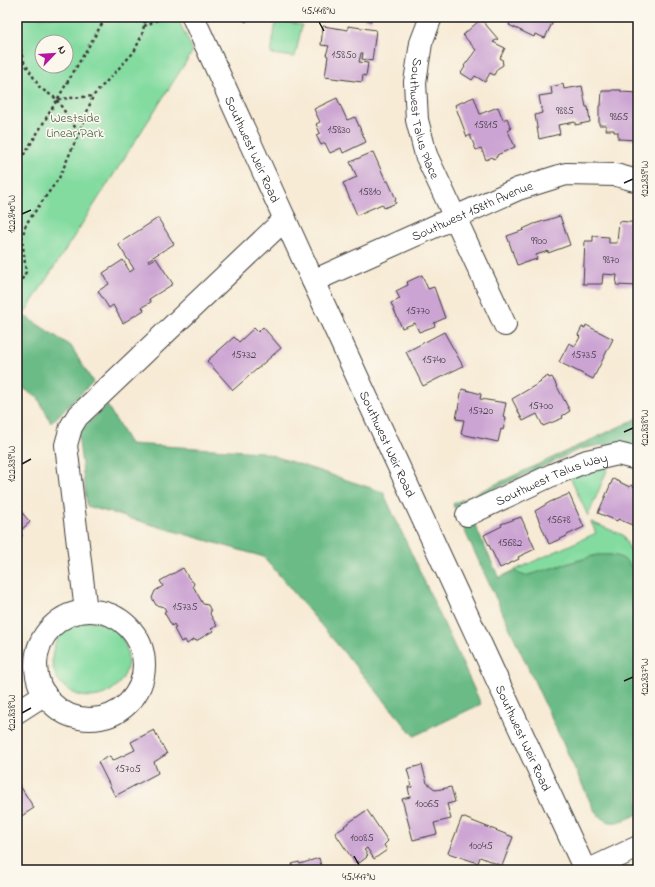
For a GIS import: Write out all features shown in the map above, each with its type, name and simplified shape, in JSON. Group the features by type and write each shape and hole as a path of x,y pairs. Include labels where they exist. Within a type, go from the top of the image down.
{"street":[{"name":"Southwest Weir Road","path":"194,17 285,219 585,870"},
{"name":"Southwest Talus Place","path":"431,17 421,43 415,82 417,120 426,155 505,325"},
{"name":"Southwest 158th Avenue","path":"313,280 518,189 566,174 616,175 638,181"},
{"path":"86,611 66,445 71,427 77,417 285,219"},
{"name":"Southwest Talus Way","path":"467,515 552,475 587,461 618,454 638,459"},
{"path":"86,611 112,615 126,625 138,640 144,661 142,680 133,698 117,712 96,719 78,718 57,708 45,694 37,678 36,659 43,638 53,625 69,615 86,611"},
{"path":"17,712 45,694"},
{"path":"589,870 638,847"}],"path":[{"path":"17,165 106,17"},
{"path":"17,283 21,281 26,272 22,238 26,224 59,178 80,133 93,96 134,52 142,35 146,17"},
{"path":"144,27 164,17"},
{"path":"17,31 23,60 40,88 57,100 80,133"},
{"path":"57,100 93,96"}],"green space":[{"name":"Westside Linear Park","path":"17,17 177,17 193,51 17,325"},
{"path":"276,20 302,25 295,57 271,54"},
{"path":"23,315 71,346 93,382 51,423 38,398 17,384 17,325"},
{"path":"107,405 130,444 262,452 383,492 481,704 414,736 264,557 87,506 78,433"},
{"path":"638,418 638,447 608,445 593,446 578,450 454,508 453,504"},
{"path":"610,463 588,516 569,475"},
{"path":"473,521 499,578 515,570 519,574 525,576 597,555 614,555 623,559 631,566 638,584 634,586 638,594 638,814 619,822 608,822 598,815 593,808 462,525"},
{"path":"591,522 623,535 638,567 638,579 632,568 597,555 525,576 519,574 515,570 596,533"},
{"path":"90,621 104,624 117,632 125,645 128,659 125,673 117,686 104,694 90,697 76,694 63,686 55,673 52,659 55,645 63,632 76,624"}],"building":[{"path":"239,17 250,17 246,22"},
{"path":"360,17 372,17 371,21"},
{"path":"510,17 555,17 545,38 535,34 534,37 509,25 510,23 508,22"},
{"path":"481,19 498,39 493,42 505,48 500,58 502,59 503,65 497,69 494,75 490,73 485,82 475,76 472,80 461,73 465,67 464,66 476,50 463,35"},
{"path":"323,26 348,30 348,26 376,30 372,61 362,59 363,53 361,53 359,62 368,63 366,76 363,75 362,82 325,77 328,56 326,55 329,46 321,45"},
{"path":"563,84 564,89 582,86 586,107 588,107 590,122 575,125 575,122 558,125 560,134 539,139 535,115 542,113 539,96 552,94 551,87"},
{"path":"612,90 638,93 638,140 618,139 618,132 614,132 614,130 606,130 606,125 599,125 599,106 601,106 602,91"},
{"path":"474,97 480,114 498,107 503,120 507,118 511,129 508,131 515,147 497,155 497,157 493,159 492,157 486,160 481,148 476,150 470,135 467,137 455,105"},
{"path":"337,98 347,120 355,117 366,142 343,153 341,148 330,153 325,143 321,145 316,135 320,133 316,124 320,122 314,109"},
{"path":"373,152 386,181 388,181 396,199 396,203 384,208 382,204 357,215 343,183 357,177 350,162"},
{"path":"560,216 570,245 548,253 548,251 536,255 537,259 517,265 507,236 524,230 523,229 534,224"},
{"path":"158,218 174,244 148,260 149,262 156,258 173,284 149,299 151,302 142,307 144,310 123,323 113,305 109,308 98,291 109,284 103,273 123,260 130,272 134,269 118,244"},
{"path":"619,221 638,223 638,286 616,285 617,275 603,274 602,284 583,284 585,241 593,241 593,236 609,237 609,243 617,243"},
{"path":"422,275 428,289 434,287 445,318 434,323 435,326 419,332 415,323 402,328 391,303 400,299 396,291 408,285 407,282"},
{"path":"586,325 613,339 593,379 559,362 569,343 575,346 580,337 578,335 582,327 585,328"},
{"path":"263,327 281,348 233,390 207,361 234,337 239,342 254,328 258,332"},
{"path":"444,332 463,366 423,386 406,352"},
{"path":"548,376 549,378 552,377 570,411 562,416 563,418 543,426 537,414 523,421 512,399 541,382 540,381"},
{"path":"462,389 481,394 480,399 506,403 503,417 506,418 503,430 501,429 498,442 461,434 464,420 456,419"},
{"path":"613,479 630,487 631,485 638,488 637,527 598,513"},
{"path":"569,494 584,527 549,544 535,511 550,502"},
{"path":"17,507 30,522 20,531 22,536 17,540"},
{"path":"521,517 535,549 500,568 484,535 502,526 501,524"},
{"path":"183,568 188,577 194,583 193,586 203,604 208,605 211,611 210,614 217,626 211,629 213,631 196,641 194,639 187,644 185,640 181,642 174,629 176,628 174,624 172,626 164,612 166,611 164,607 156,605 152,598 155,591 163,586 160,581"},
{"path":"154,730 167,754 154,762 158,773 115,796 98,762 110,756 112,761 135,750 131,742"},
{"path":"422,765 427,783 436,790 451,787 455,802 447,804 451,819 434,823 437,834 413,840 402,799 410,797 408,787 412,787 407,769"},
{"path":"17,781 34,808 17,819"},
{"path":"367,810 388,841 384,845 387,850 374,859 367,848 364,850 368,855 366,856 367,857 358,864 357,861 355,863 335,833"},
{"path":"462,817 513,837 502,866 480,857 478,863 448,853"},
{"path":"319,858 322,870 294,870 292,864 299,862 300,864"}]}
